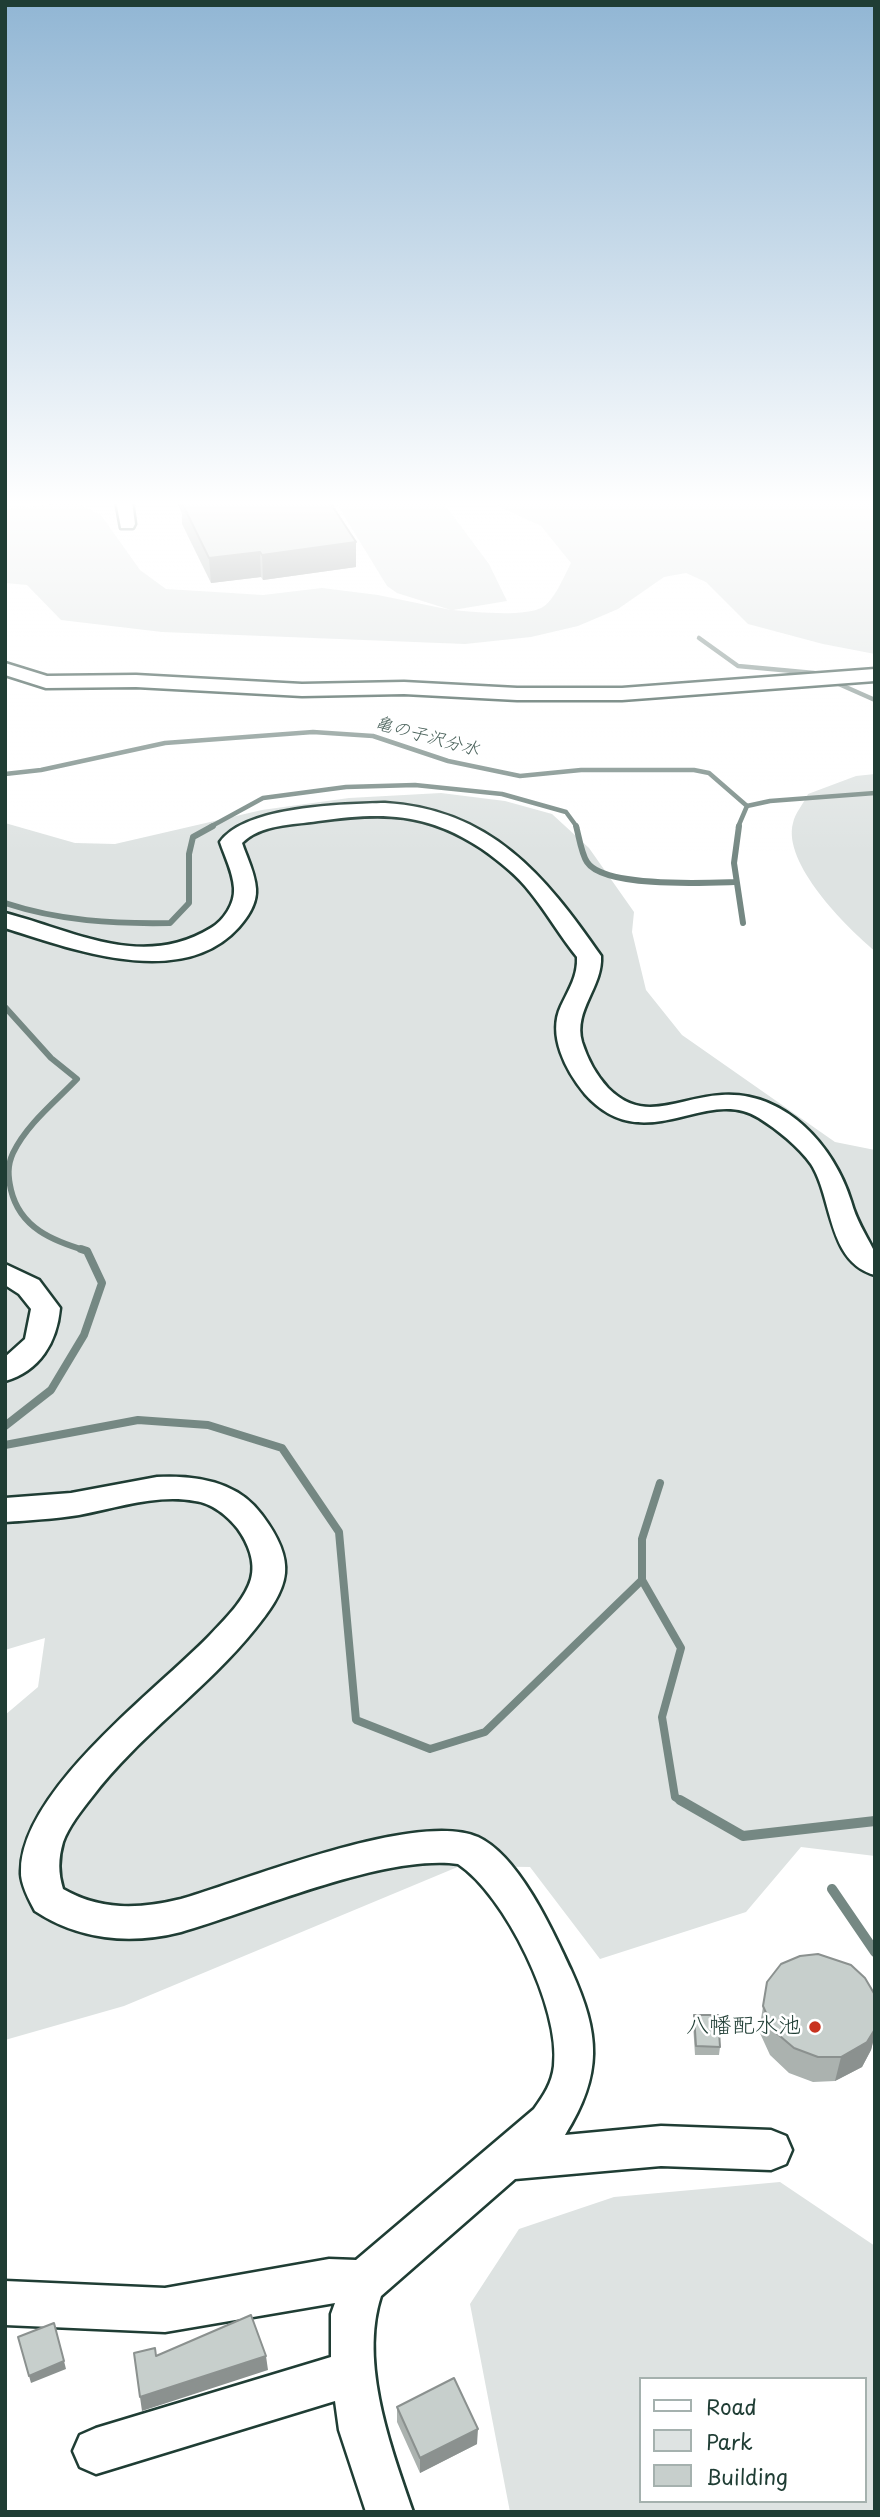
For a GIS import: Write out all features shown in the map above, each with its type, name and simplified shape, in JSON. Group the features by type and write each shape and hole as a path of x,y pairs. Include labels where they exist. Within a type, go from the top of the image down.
{"street":[{"path":"5,648 16,655 9,669 46,682 136,681 302,690 404,688 517,694 622,694 875,675"},
{"path":"5,920 93,947 125,953 157,954 183,948 214,936 233,921 243,904 244,888 231,842 237,833 263,825 324,814 382,810 432,813 479,837 513,862 539,888 551,909 589,956 589,974 566,1020 570,1045 583,1072 600,1097 620,1110 644,1116 664,1116 717,1102 737,1101 764,1109 826,1166 839,1216 852,1240 875,1266"},
{"path":"5,1273 29,1287 46,1308 44,1333 29,1357 5,1371"},
{"path":"5,1510 78,1503 142,1488 199,1490 239,1507 261,1541 268,1566 267,1581 259,1597 200,1667 75,1774 38,1821 31,1849 30,1872 38,1887 50,1900 96,1920 137,1925 179,1917 321,1871 446,1844 468,1850 487,1863 525,1919 561,1988 573,2029 575,2067 569,2095 549,2123 365,2282 353,2314 354,2373 362,2430 390,2512"},
{"path":"504,2160 661,2146 771,2150"},
{"path":"5,2303 165,2310 329,2281 365,2282"},
{"path":"96,2451 354,2373"}],"green space":[{"path":"60,618 596,618 578,626 531,637 465,644 162,632"},
{"path":"742,618 875,618 875,654 823,644 748,624"},
{"path":"875,774 875,951 848,927 819,893 806,875 792,839 794,819 808,794 856,776"},
{"path":"441,793 505,801 552,814 589,848 634,912 632,932 646,990 682,1035 835,1142 875,1150 875,1856 801,1847 746,1912 600,1959 530,1867 460,1866 124,2006 5,2040 5,1715 38,1687 45,1638 5,1650 5,823 75,843 115,844 262,810 349,798"},
{"path":"780,2182 875,2246 875,2512 510,2512 470,2304 519,2229 614,2197"}],"building":[{"name":"八幡配水池","path":"818,1954 851,1965 865,1978 875,1995 875,2029 867,2042 841,2057 818,2057 794,2048 774,2031 763,2006 767,1982 781,1964 800,1956"},
{"path":"694,2015 718,2015 720,2047 696,2046"},
{"path":"251,2315 266,2356 140,2397 134,2353 155,2348 156,2356"},
{"path":"54,2323 64,2361 29,2376 18,2337"},
{"path":"454,2378 478,2429 420,2458 397,2407"}],"waterway":[{"path":"699,638 738,666 814,673 875,700"},
{"name":"亀の子沢分水","path":"5,774 41,770 165,743 313,732 373,736 448,761 520,776 581,770 694,770 709,773 747,806"},
{"path":"210,827 263,798 346,787 415,785 502,794 566,812 577,827"},
{"path":"747,806 770,801 875,793"},
{"path":"738,827 747,806"},
{"path":"5,903 46,914 87,920 170,923 189,903 189,854 193,837 213,826"},
{"path":"576,826 587,862 597,870 613,876 656,882 734,882"},
{"path":"739,826 734,863 743,923"},
{"path":"5,1007 51,1058 77,1079 34,1123 13,1153 9,1176 15,1203 30,1223 40,1231 62,1243 87,1251"},
{"path":"81,1249 87,1251"},
{"path":"5,1426 51,1390 84,1335 102,1283 87,1251"},
{"path":"5,1445 138,1420 208,1425 282,1448 339,1532 356,1720 430,1749 485,1732 642,1580"},
{"path":"642,1580 642,1539 660,1483"},
{"path":"642,1580 681,1648 662,1717 675,1797 683,1802"},
{"path":"680,1800 743,1836 875,1821"},
{"path":"832,1889 875,1952"}],"place":[{"name":"八幡配水池","path":"815,2027"}]}
